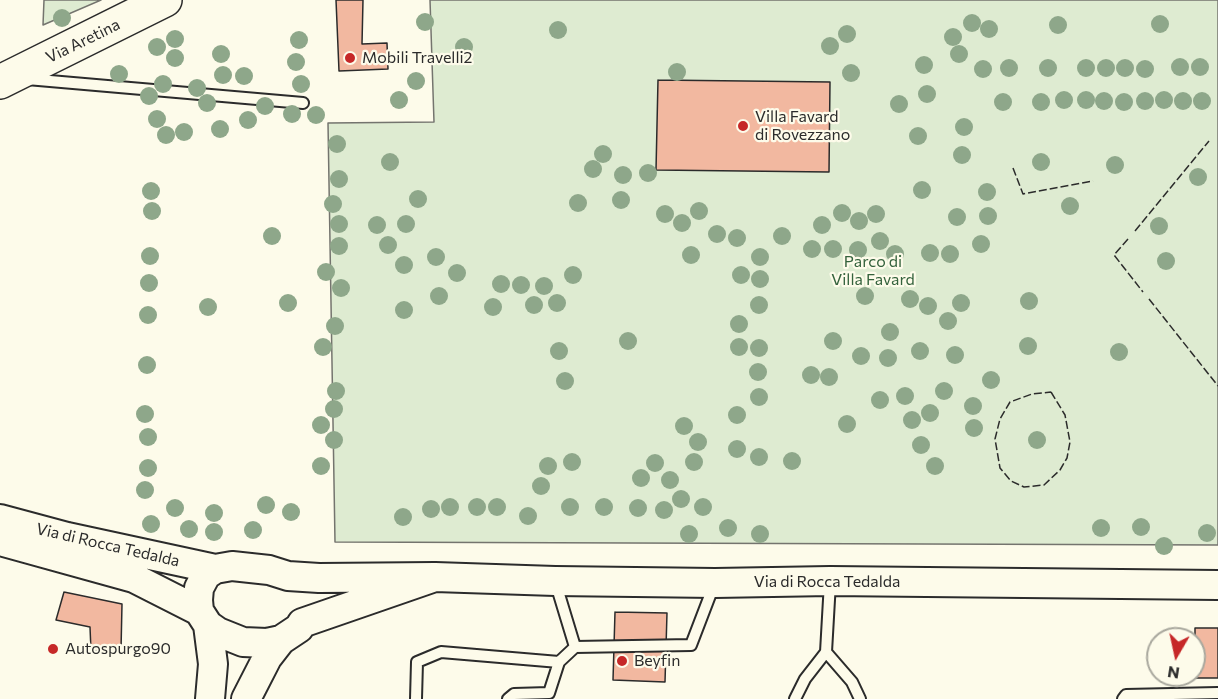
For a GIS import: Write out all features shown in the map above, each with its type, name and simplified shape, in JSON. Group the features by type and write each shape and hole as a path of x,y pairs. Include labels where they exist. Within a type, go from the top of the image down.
{"main road":[{"name":"Via Aretina","path":"6,79 165,0"}],"street":[{"name":"Via di Rocca Tedalda","path":"0,519 67,537 215,569 232,566 247,567 288,576 715,583 830,581 1218,585"},
{"name":"Via di Rocca Tedalda","path":"0,541 134,579 204,618 219,632 243,642 267,643 435,577"},
{"path":"210,699 213,664 198,600 199,588 206,575 215,569"},
{"path":"246,699 267,658 292,632 306,604 305,594 300,585 288,576"}],"lane":[{"path":"6,79 303,103"},
{"path":"555,581 575,647"},
{"path":"795,699 805,679 826,652 830,581"},
{"path":"508,699 513,694 549,693 559,662 575,647 691,645 715,583"},
{"path":"416,699 417,662 441,652 559,662"},
{"path":"826,652 852,682 860,699"},
{"path":"1123,699 1126,695 1218,693"}],"green space":[{"path":"44,0 101,0 43,25"},
{"name":"Parco di Villa Favard","path":"430,0 1218,0 1218,545 335,542 328,123 434,122"}],"building":[{"path":"336,0 363,0 362,44 387,43 388,69 339,71"},
{"name":"Villa Favard di Rovezzano","path":"658,80 830,82 829,172 656,170"},
{"path":"64,592 122,604 121,650 91,651 90,627 56,620"},
{"path":"615,612 667,613 665,682 613,680"},
{"path":"1206,628 1218,628 1218,678 1206,678"}],"fence":[{"path":"1135,231 1209,141"},
{"path":"1013,168 1023,194 1093,181"},
{"path":"1128,239 1114,255 1143,292"},
{"path":"1149,299 1218,386"},
{"path":"1051,392 1065,415 1070,442 1067,458 1060,470 1044,485 1024,487 1011,481 1000,468 995,439 1000,419 1010,402 1032,394 1051,392"}],"place":[{"name":"Mobili Travelli2","path":"350,58"},
{"name":"Villa Favard di Rovezzano","path":"743,126"},
{"name":"Autospurgo90","path":"53,649"},
{"name":"Beyfin","path":"622,661"}]}
